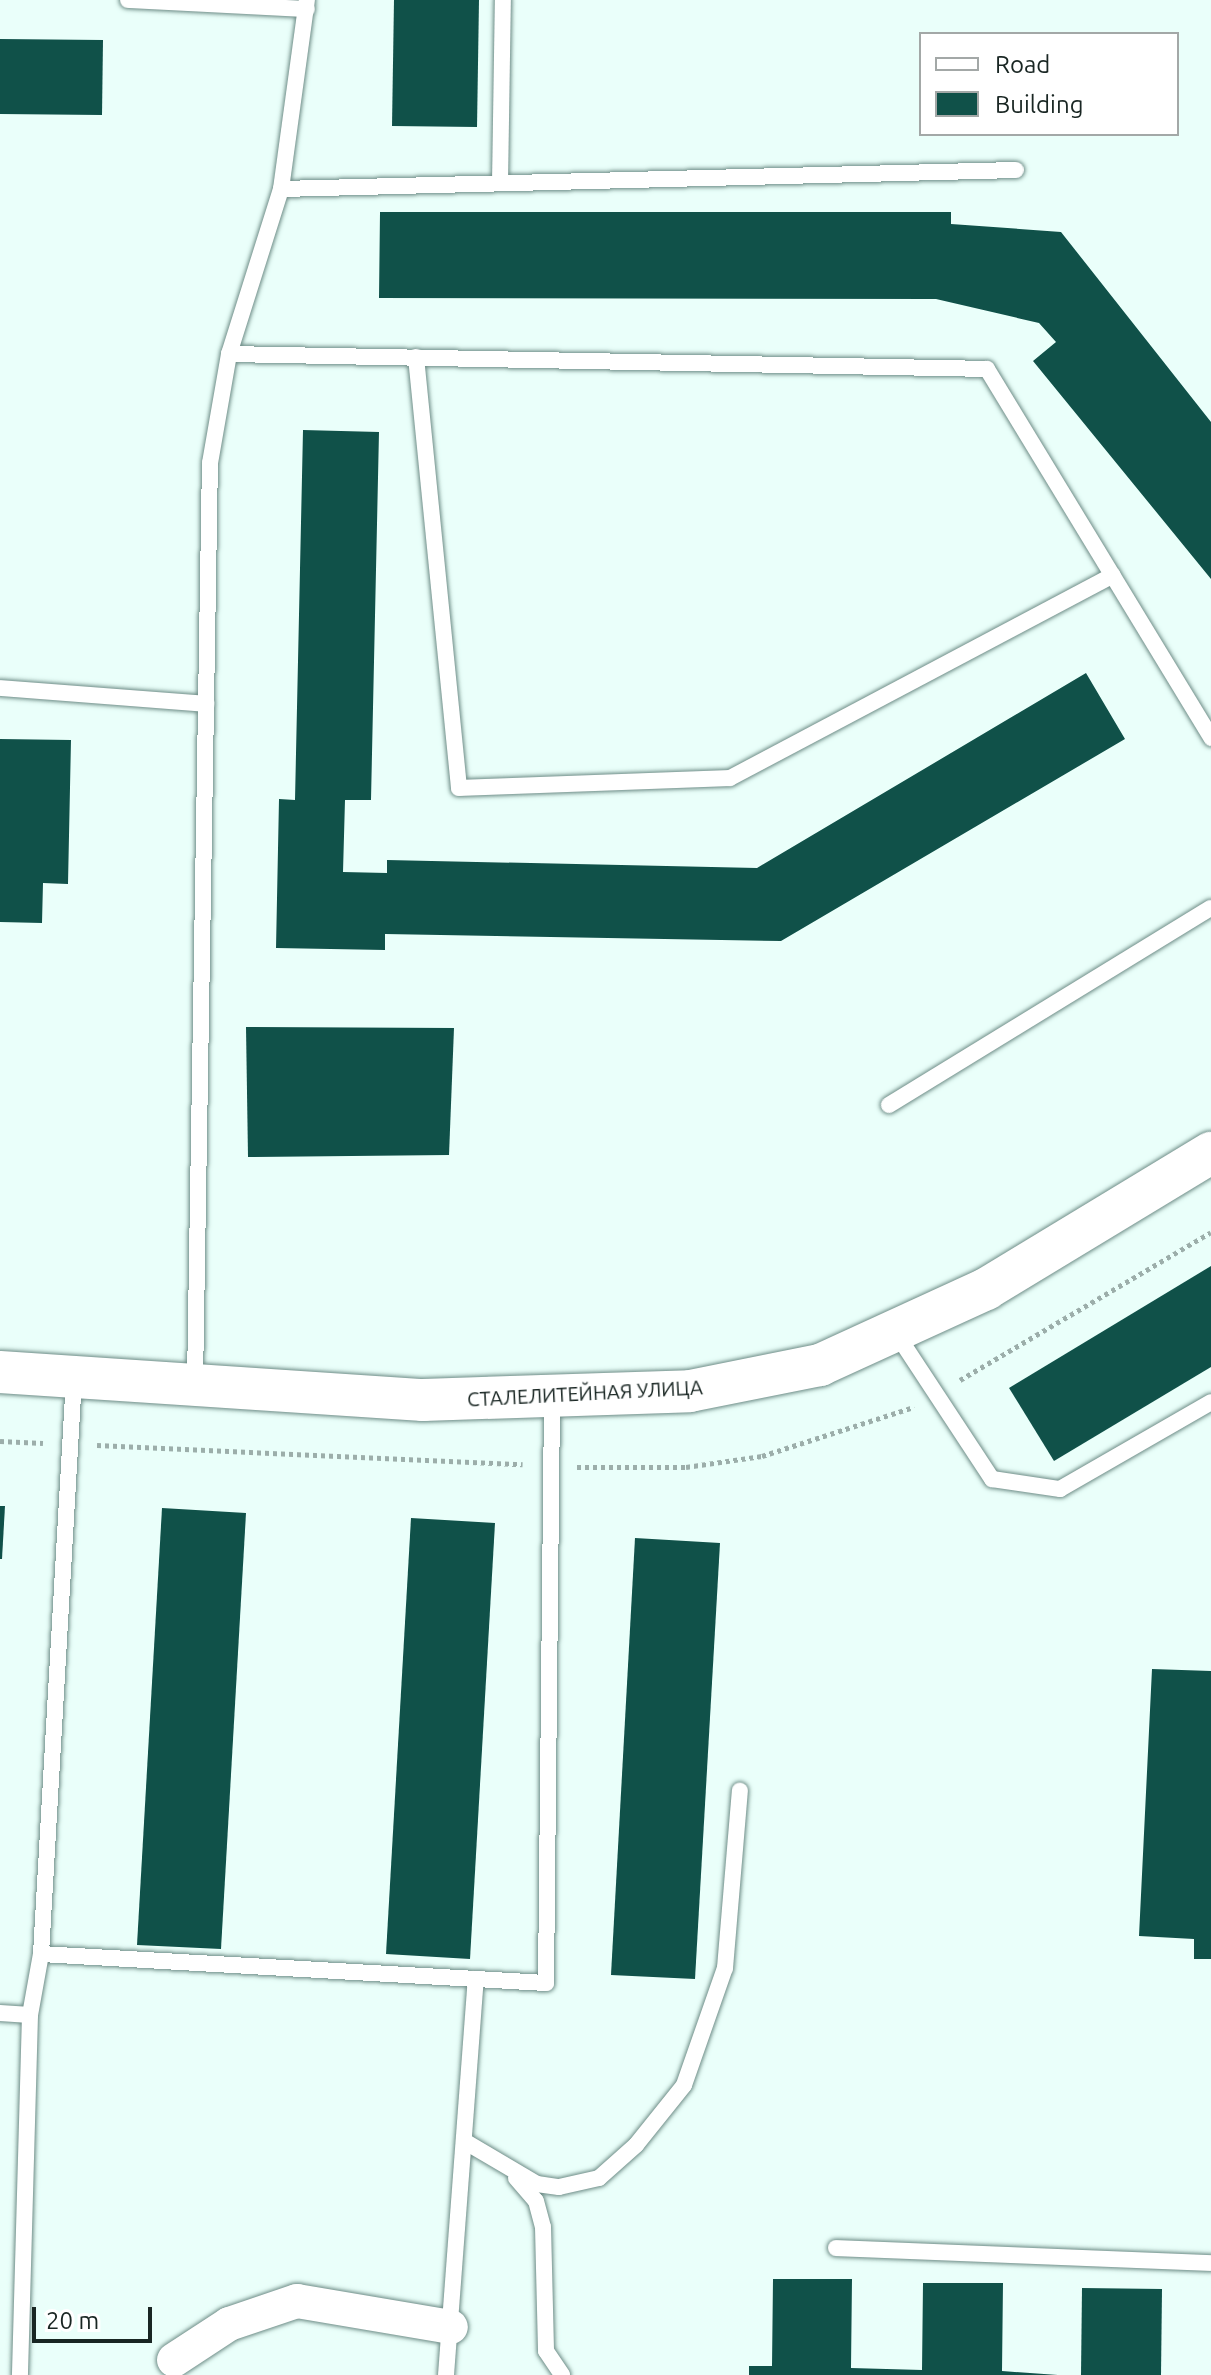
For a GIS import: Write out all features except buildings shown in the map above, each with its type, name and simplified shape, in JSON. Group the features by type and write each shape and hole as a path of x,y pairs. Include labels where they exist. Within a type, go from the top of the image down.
{"street":[{"name":"СТАЛЕЛИТЕЙНАЯ УЛИЦА","path":"0,1372 423,1400 690,1391 820,1365 895,1331 986,1289 1211,1153"},
{"path":"174,2360 229,2324 297,2301 451,2327"}],"lane":[{"path":"128,0 307,4 281,189 229,354 210,463 195,1384"},
{"path":"500,183 503,0"},
{"path":"281,189 1016,170"},
{"path":"229,354 987,369 1211,738"},
{"path":"416,357 459,788 730,778 1113,575"},
{"path":"0,688 206,704"},
{"path":"889,1105 1211,908"},
{"path":"895,1331 992,1479 1060,1489 1211,1402"},
{"path":"20,2375 30,2015 41,1954 74,1377"},
{"path":"41,1954 546,1983 552,1396"},
{"path":"512,2174 559,2187 599,2178 636,2145 684,2085 725,1968 740,1791"},
{"path":"446,2375 476,1979"},
{"path":"0,2013 30,2015"},
{"path":"464,2141 512,2174 536,2201 543,2227 546,2351 562,2375"},
{"path":"836,2248 1211,2263"}]}
